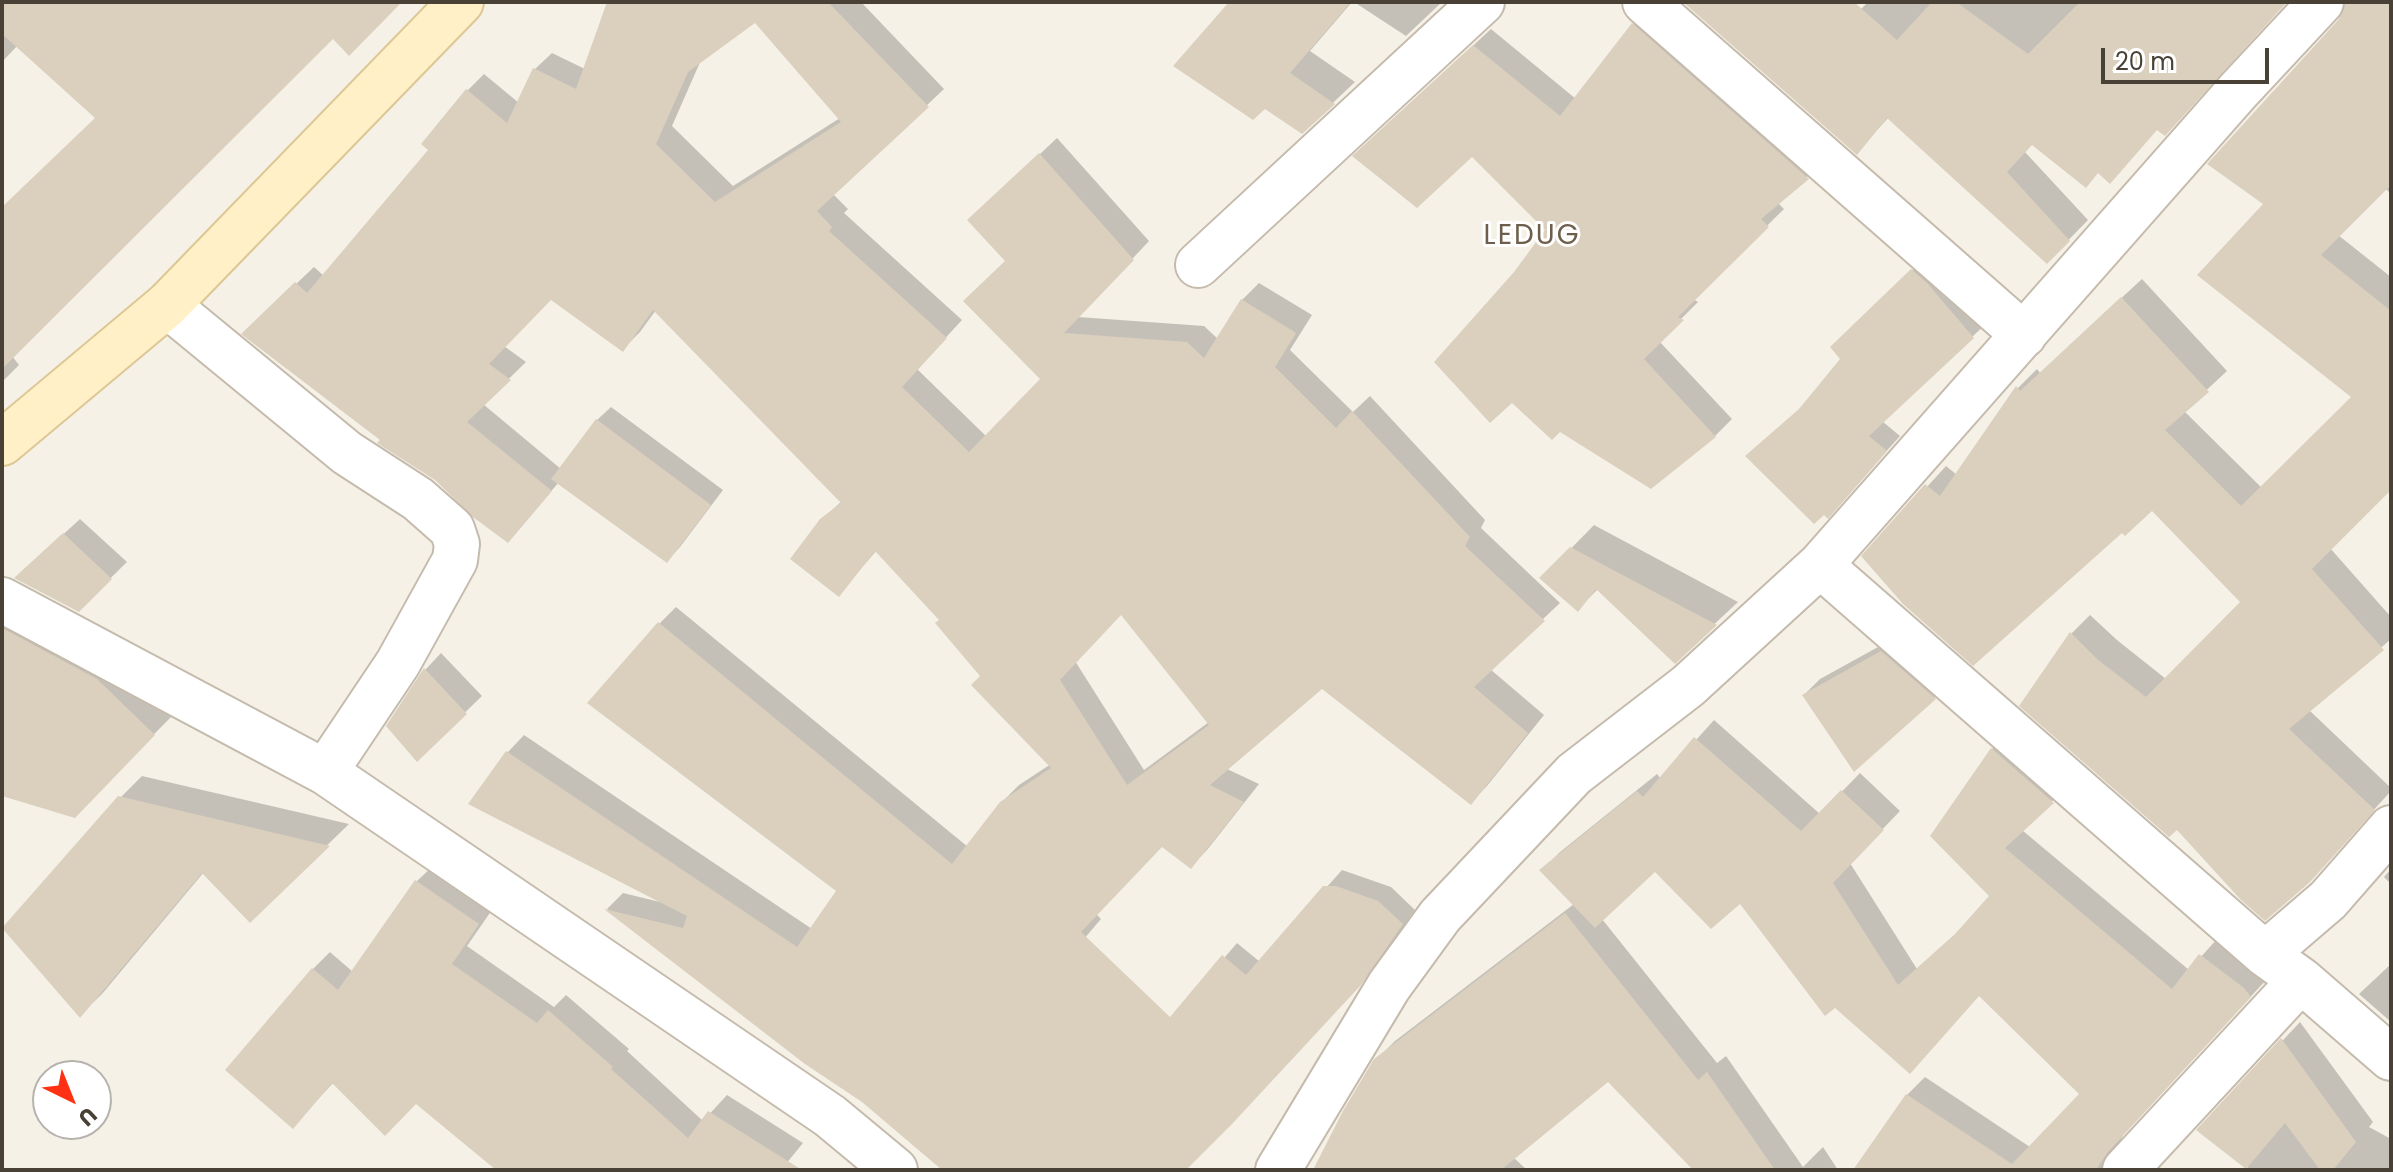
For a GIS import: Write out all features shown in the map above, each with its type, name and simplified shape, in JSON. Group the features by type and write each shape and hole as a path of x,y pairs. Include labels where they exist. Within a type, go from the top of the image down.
{"street":[{"path":"2,443 167,305 461,2"},
{"path":"1198,265 1482,2"},
{"path":"1645,2 2024,335"},
{"path":"1278,1170 1389,986 1440,916 1574,774 1688,686 1820,565 2248,80 2321,2"},
{"path":"167,305 347,453 418,499 452,529 457,544 455,560 398,663 325,772"},
{"path":"1820,565 2265,954 2301,980 2391,1058"},
{"path":"2,600 325,772 830,1116 895,1170"},
{"path":"2265,954 2328,900 2391,828"},
{"path":"2125,1170 2301,980"}],"building":[{"path":"2,2 402,2 349,56 333,39 2,369 2,207 95,118 2,34"},
{"path":"607,2 828,2 929,107 817,211 832,227 829,231 947,338 902,387 969,452 1040,379 963,301 1005,261 967,220 1039,153 1134,260 1064,333 1187,342 1204,358 1241,299 1296,333 1275,367 1336,428 1352,411 1470,537 1465,546 1545,621 1474,687 1528,733 1471,805 1322,689 1210,785 1244,802 1191,869 1162,847 1081,932 1170,1017 1222,955 1246,975 1323,886 1336,886 1378,901 1403,924 1361,985 1186,1170 942,1170 862,1102 805,1064 604,909 683,928 687,916 468,804 506,751 797,947 836,891 587,703 658,622 952,864 1000,802 1051,768 971,685 980,676 935,623 939,620 875,551 839,597 790,559 820,519 841,503 653,310 623,352 551,300 489,364 511,380 467,422 552,491 508,543 473,517 435,480 377,443 380,440 241,334 295,282 307,293 428,150 421,144 466,89 507,123 533,68 576,89","holes":["755,23 841,122 715,202 656,144 688,72","1121,615 1209,725 1127,785 1060,680"]},
{"path":"1229,2 1351,2 1290,73 1335,104 1302,134 1265,109 1253,120 1173,66"},
{"path":"1683,2 1854,2 1897,40 1932,2 1956,2 2028,54 2080,2 2287,2 2165,136 2157,130 2110,184 2098,173 2086,188 2032,145 2007,172 2070,241 2047,264 1887,118 1857,155"},
{"path":"2345,2 2391,2 2391,185 2321,255 2391,311 2391,490 2312,569 2384,650 2289,729 2375,810 2310,882 2265,921 2241,900 2177,830 2169,837 2019,706 2070,632 2097,659 2146,697 2240,602 2152,511 2125,536 2122,533 1973,666 1903,604 1861,556 1925,484 1940,496 2016,386 2020,391 2121,297 2209,392 2165,430 2241,506 2351,397 2197,275 2263,204 2207,164 2339,19"},
{"path":"1632,23 1809,179 1761,219 1769,227 1678,317 1684,320 1644,359 1716,437 1651,489 1560,432 1552,440 1512,403 1490,423 1434,362 1514,272 1545,230 1472,157 1417,208 1352,156 1473,45 1560,116"},
{"path":"1911,269 1974,338 1869,436 1887,451 1828,519 1824,515 1814,524 1745,456 1799,409 1840,359 1830,347"},
{"path":"596,419 711,505 667,563 551,479"},
{"path":"63,533 112,579 79,612 14,578"},
{"path":"1570,547 1717,625 1675,664 1596,589 1578,612 1539,578"},
{"path":"2,628 97,679 155,735 75,818 2,796"},
{"path":"1881,651 1936,699 1854,772 1802,695"},
{"path":"424,668 467,714 417,762 386,726"},
{"path":"1694,737 1801,831 1841,790 1884,830 1833,883 1898,985 1955,934 1989,896 1930,836 1991,748 2054,803 2005,848 2172,989 2199,954 2244,988 2251,997 2107,1153 2096,1170 1853,1170 1906,1094 2012,1164 2079,1094 1979,996 1910,1074 1835,1008 1825,1016 1740,904 1711,929 1655,872 1595,928 1539,870 1637,791 1643,797"},
{"path":"118,796 330,846 250,923 202,873 80,1018 2,928"},
{"path":"415,880 479,924 452,964 537,1023 548,1010 688,1138 708,1111 802,1170 496,1170 416,1104 385,1136 332,1083 293,1129 225,1070 312,968 338,990"},
{"path":"1565,913 1698,1080 1707,1072 1775,1170 1693,1170 1608,1082 1501,1170 1313,1170 1374,1059"},
{"path":"2281,1038 2356,1142 2333,1170 2320,1170 2285,1123 2246,1169 2196,1130"}],"district":[{"name":"LEDUG","path":"1532,237"}]}
